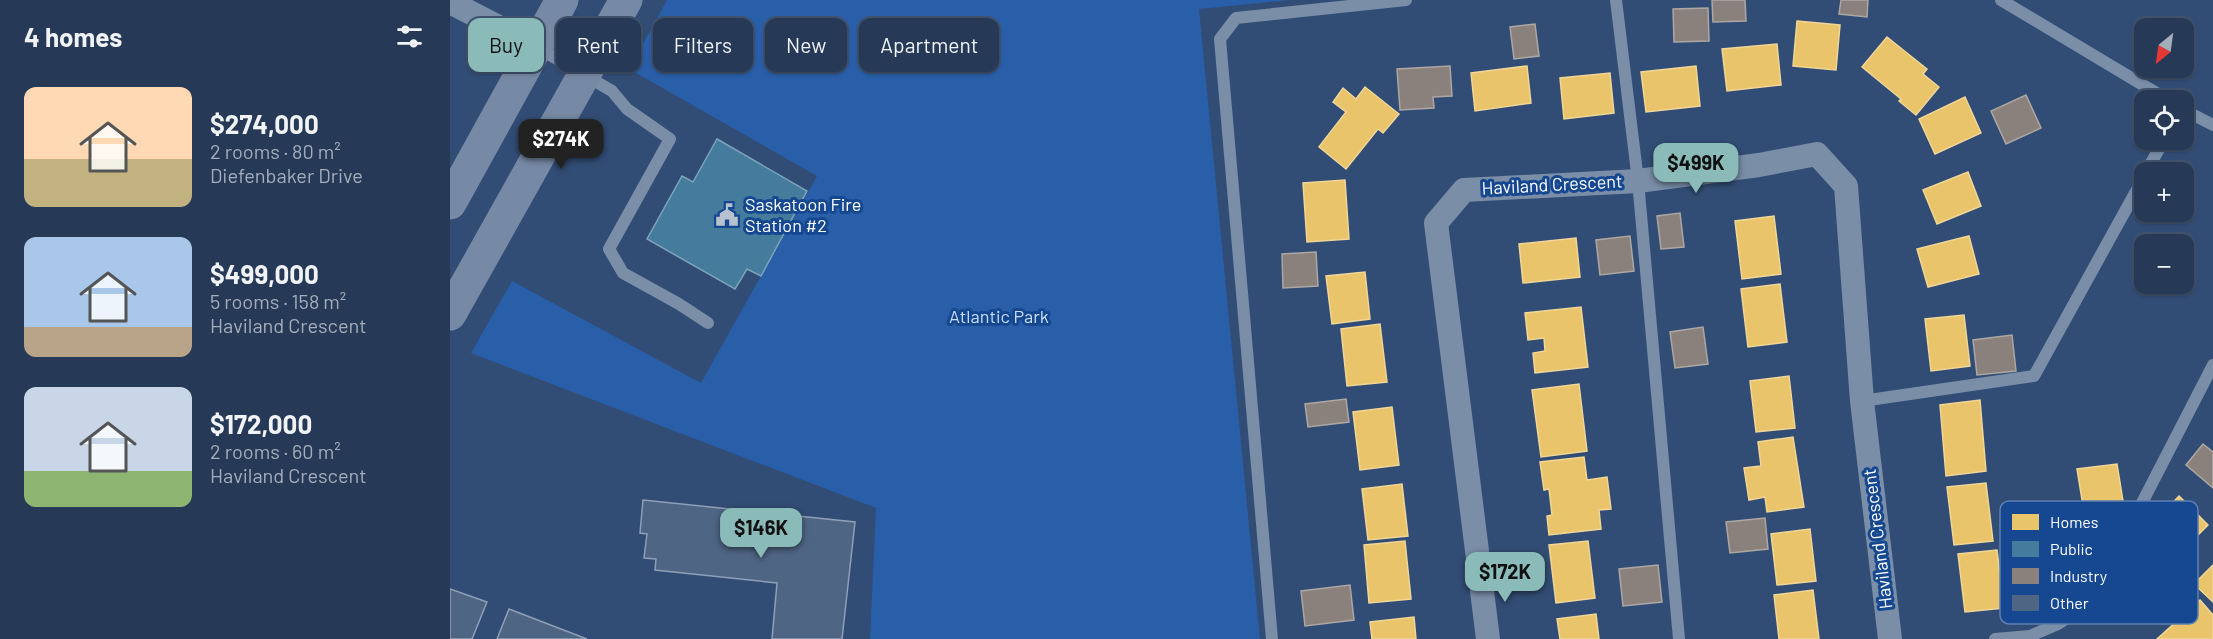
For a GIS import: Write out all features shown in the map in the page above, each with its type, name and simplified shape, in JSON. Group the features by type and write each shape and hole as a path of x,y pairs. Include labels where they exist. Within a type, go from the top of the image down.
{"main road":[{"path":"544,34 562,0"},
{"path":"450,314 627,0"},
{"path":"450,203 523,72"}],"street":[{"path":"450,2 481,18"},
{"name":"Haviland Crescent","path":"1488,639 1436,223 1464,190 1638,181 1760,165 1817,154 1846,186 1862,401 1890,639"}],"lane":[{"path":"1272,639 1220,39 1236,18 1406,0"},
{"path":"1616,0 1638,181 1679,639"},
{"path":"2001,0 2151,90"},
{"path":"544,51 612,91 627,109 670,139 609,249 623,273 708,323"},
{"path":"2194,115 2213,125"},
{"path":"1862,401 2034,376 2134,196"},
{"path":"2143,501 2213,365"},
{"path":"1995,639 2030,636 2058,624"}],"green space":[{"name":"Atlantic Park","path":"667,0 1289,0 1199,9 1260,639 870,639 876,508 471,353 512,281 701,383 817,176 634,72 641,72 641,47 653,25 653,72 753,72 753,18 657,18"}],"building: Homes":[{"path":"1797,21 1840,25 1836,70 1793,66"},
{"path":"1887,37 1927,69 1923,74 1939,87 1916,115 1899,101 1901,99 1862,67"},
{"path":"1777,44 1781,85 1727,91 1722,49"},
{"path":"1527,66 1531,103 1475,111 1471,73"},
{"path":"1696,66 1700,106 1646,112 1641,72"},
{"path":"1610,73 1614,113 1564,119 1560,78"},
{"path":"1365,87 1399,114 1383,133 1378,129 1346,169 1319,147 1346,112 1333,102 1343,88 1356,99"},
{"path":"1965,97 1981,133 1935,154 1919,119"},
{"path":"1968,172 1981,206 1937,224 1923,190"},
{"path":"1345,180 1349,239 1307,242 1303,183"},
{"path":"1774,216 1781,274 1742,279 1735,221"},
{"path":"1969,236 1979,274 1928,287 1917,249"},
{"path":"1576,238 1580,277 1523,283 1519,244"},
{"path":"1365,272 1370,319 1332,324 1326,276"},
{"path":"1780,284 1787,342 1748,347 1741,289"},
{"path":"1581,307 1588,367 1535,373 1533,353 1545,351 1544,338 1528,340 1525,313"},
{"path":"1964,315 1970,366 1931,371 1925,319"},
{"path":"1380,324 1387,382 1347,386 1341,329"},
{"path":"1789,376 1795,428 1756,432 1750,381"},
{"path":"1579,384 1587,451 1541,457 1532,390"},
{"path":"1980,400 1986,471 1946,476 1940,405"},
{"path":"1392,407 1399,465 1360,470 1353,412"},
{"path":"1793,437 1804,507 1767,512 1765,497 1749,500 1744,468 1761,466 1758,442"},
{"path":"1584,457 1587,480 1607,477 1611,509 1599,510 1601,529 1549,535 1547,516 1552,515 1549,489 1544,490 1540,462"},
{"path":"2117,464 2123,501 2082,501 2077,469"},
{"path":"1986,483 1993,541 1954,545 1947,487"},
{"path":"1402,484 1408,536 1368,540 1362,489"},
{"path":"2179,496 2184,501 2174,501"},
{"path":"2198,515 2208,525 2198,535"},
{"path":"1810,529 1816,581 1777,585 1771,534"},
{"path":"1405,541 1411,599 1369,603 1364,545"},
{"path":"1588,541 1595,598 1556,603 1549,545"},
{"path":"1997,550 2000,608 1965,612 1958,554"},
{"path":"2213,565 2213,602 2198,588 2198,580"},
{"path":"1813,590 1819,639 1779,639 1774,595"},
{"path":"2200,600 2213,615 2213,639 2157,639 2174,624 2198,624 2198,602"},
{"path":"1596,614 1599,639 1560,639 1557,619"},
{"path":"1414,617 1416,639 1372,639 1370,622"}],"building: Public":[{"name":"Saskatoon Fire Station #2","path":"717,139 807,191 761,276 747,269 735,289 647,239 682,176 693,182"}],"building: Industry":[{"path":"1712,0 1745,0 1746,21 1713,22"},
{"path":"1841,0 1868,0 1867,17 1839,14"},
{"path":"1708,8 1709,41 1674,42 1673,9"},
{"path":"1535,24 1539,56 1514,59 1510,27"},
{"path":"1450,66 1452,96 1433,97 1434,108 1400,110 1397,69"},
{"path":"2026,95 2041,128 2006,144 1991,111"},
{"path":"1680,213 1684,247 1661,249 1657,216"},
{"path":"1630,236 1634,271 1600,275 1596,240"},
{"path":"1316,252 1318,286 1283,288 1282,254"},
{"path":"1703,327 1708,364 1675,368 1670,332"},
{"path":"2012,335 2016,371 1977,375 1973,340"},
{"path":"1346,399 1349,422 1308,427 1305,404"},
{"path":"2203,444 2213,452 2213,488 2186,465"},
{"path":"1765,518 1768,549 1730,553 1726,522"},
{"path":"1658,565 1662,602 1623,606 1619,569"},
{"path":"1350,585 1354,620 1305,626 1301,591"}],"building: Other":[{"path":"643,500 855,522 842,639 772,639 777,583 655,570 656,559 644,558 647,534 640,533"},
{"path":"450,589 487,602 472,639 450,639"},
{"path":"509,609 587,639 497,639"}],"place":[{"name":"Saskatoon Fire Station #2","path":"727,215"}]}
